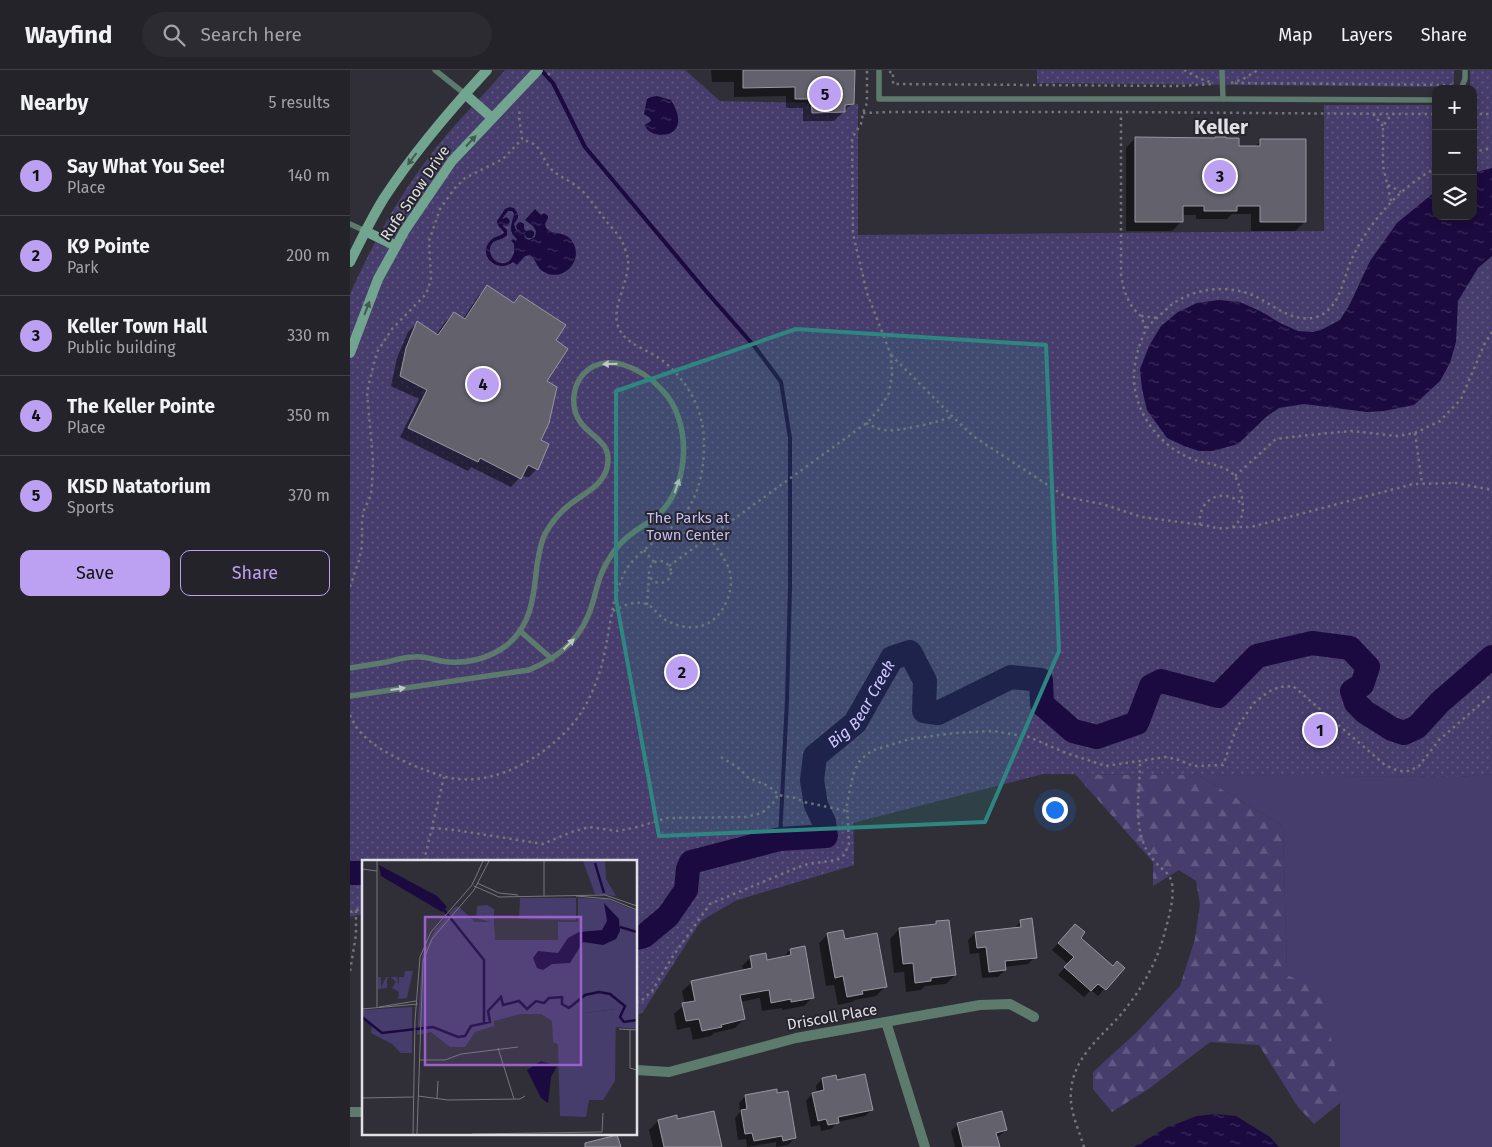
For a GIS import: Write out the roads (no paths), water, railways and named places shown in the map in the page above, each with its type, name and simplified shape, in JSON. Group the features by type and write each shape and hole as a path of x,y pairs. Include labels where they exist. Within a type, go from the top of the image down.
{"main road":[{"name":"Rufe Snow Drive","path":"350,262 365,230 399,176 418,150 487,70"},
{"name":"Rufe Snow Drive","path":"350,353 378,279 405,230 452,161 538,70"},
{"path":"465,94 492,118"},
{"path":"365,230 396,246"}],"street":[{"name":"Driscoll Place","path":"638,1070 669,1072 796,1038 980,1005 1010,1004 1034,1017"},
{"path":"886,1022 925,1147"}],"lane":[{"path":"435,70 465,94"},
{"path":"1222,70 1223,98"},
{"path":"1462,85 1465,79 1465,70"},
{"path":"879,71 879,99 1223,98 1432,100"},
{"path":"350,224 365,230"},
{"path":"350,668 412,657 461,662 476,660 494,654 509,643 520,631 529,614 534,597 540,550 544,536 558,515 592,489 602,479 607,469 608,457 603,444 582,424 576,414 575,390 580,378 598,364 608,362 621,364 647,375 664,392 672,403 682,426 683,457 678,485 660,513 627,538 608,560 597,586 588,618 574,640 552,659 529,670 350,696"},
{"path":"520,631 552,659"}],"water":[{"path":"657,96 671,100 677,114 678,123 675,130 668,134 654,134 645,125 651,121 644,114 647,99"},
{"path":"1492,168 1492,256 1478,268 1458,301 1456,342 1450,363 1440,381 1414,405 1384,411 1367,412 1304,404 1279,408 1266,417 1238,444 1213,451 1199,451 1167,438 1147,410 1140,369 1149,346 1161,326 1178,312 1197,303 1219,300 1240,302 1298,331 1313,332 1323,329 1340,320 1350,304 1370,261 1397,223 1431,195 1432,220 1477,220 1477,172"},
{"path":"509,207 514,208 518,214 514,224 516,230 521,232 516,226 521,222 524,224 526,231 531,230 534,232 532,238 527,238 524,234 525,238 529,240 535,237 536,231 525,220 535,209 541,215 544,213 548,216 545,224 546,228 552,232 569,237 575,248 576,255 570,268 565,272 551,275 541,270 530,255 525,256 517,265 513,262 501,266 491,262 486,252 487,247 492,239 504,233 497,221 505,209","holes":["508,211 512,211 514,214 511,230 517,239 516,241 513,239 511,241 514,244 514,252 511,260 499,263 492,258 490,248 494,242 507,235 507,230 502,225 508,226 510,221 507,217 502,219"]},
{"path":"1216,1114 1236,1116 1270,1137 1279,1147 1134,1147 1168,1127 1197,1116"}],"waterway":[{"path":"541,70 553,83 585,147 755,347 781,382 790,438 790,587 780,839"},
{"name":"Big Bear Creek","path":"638,938 644,936 668,916 686,890 688,869 691,862 780,839 826,836 824,822 816,805 812,780 815,756 855,723 892,658 910,652 925,681 924,711 938,713 1011,677 1041,680 1042,704 1073,731 1097,737 1137,723 1151,686 1161,681 1218,696 1257,656 1312,643 1350,648 1368,667 1362,685 1352,691 1356,703 1365,712 1392,729 1404,733 1417,727 1440,702 1492,657"},
{"name":"Big Bear Creek","path":"350,873 362,873"}],"place":[{"name":"KISD Natatorium","path":"825,94"},
{"name":"Keller Town Hall","path":"1220,176"},
{"name":"The Keller Pointe","path":"483,384"},
{"name":"K9 Pointe","path":"682,672"},
{"name":"Say What You See!","path":"1320,730"}],"district":[{"name":"Keller","path":"1221,127"}],"park label":[{"name":"The Parks at Town Center","path":"688,526"}]}
